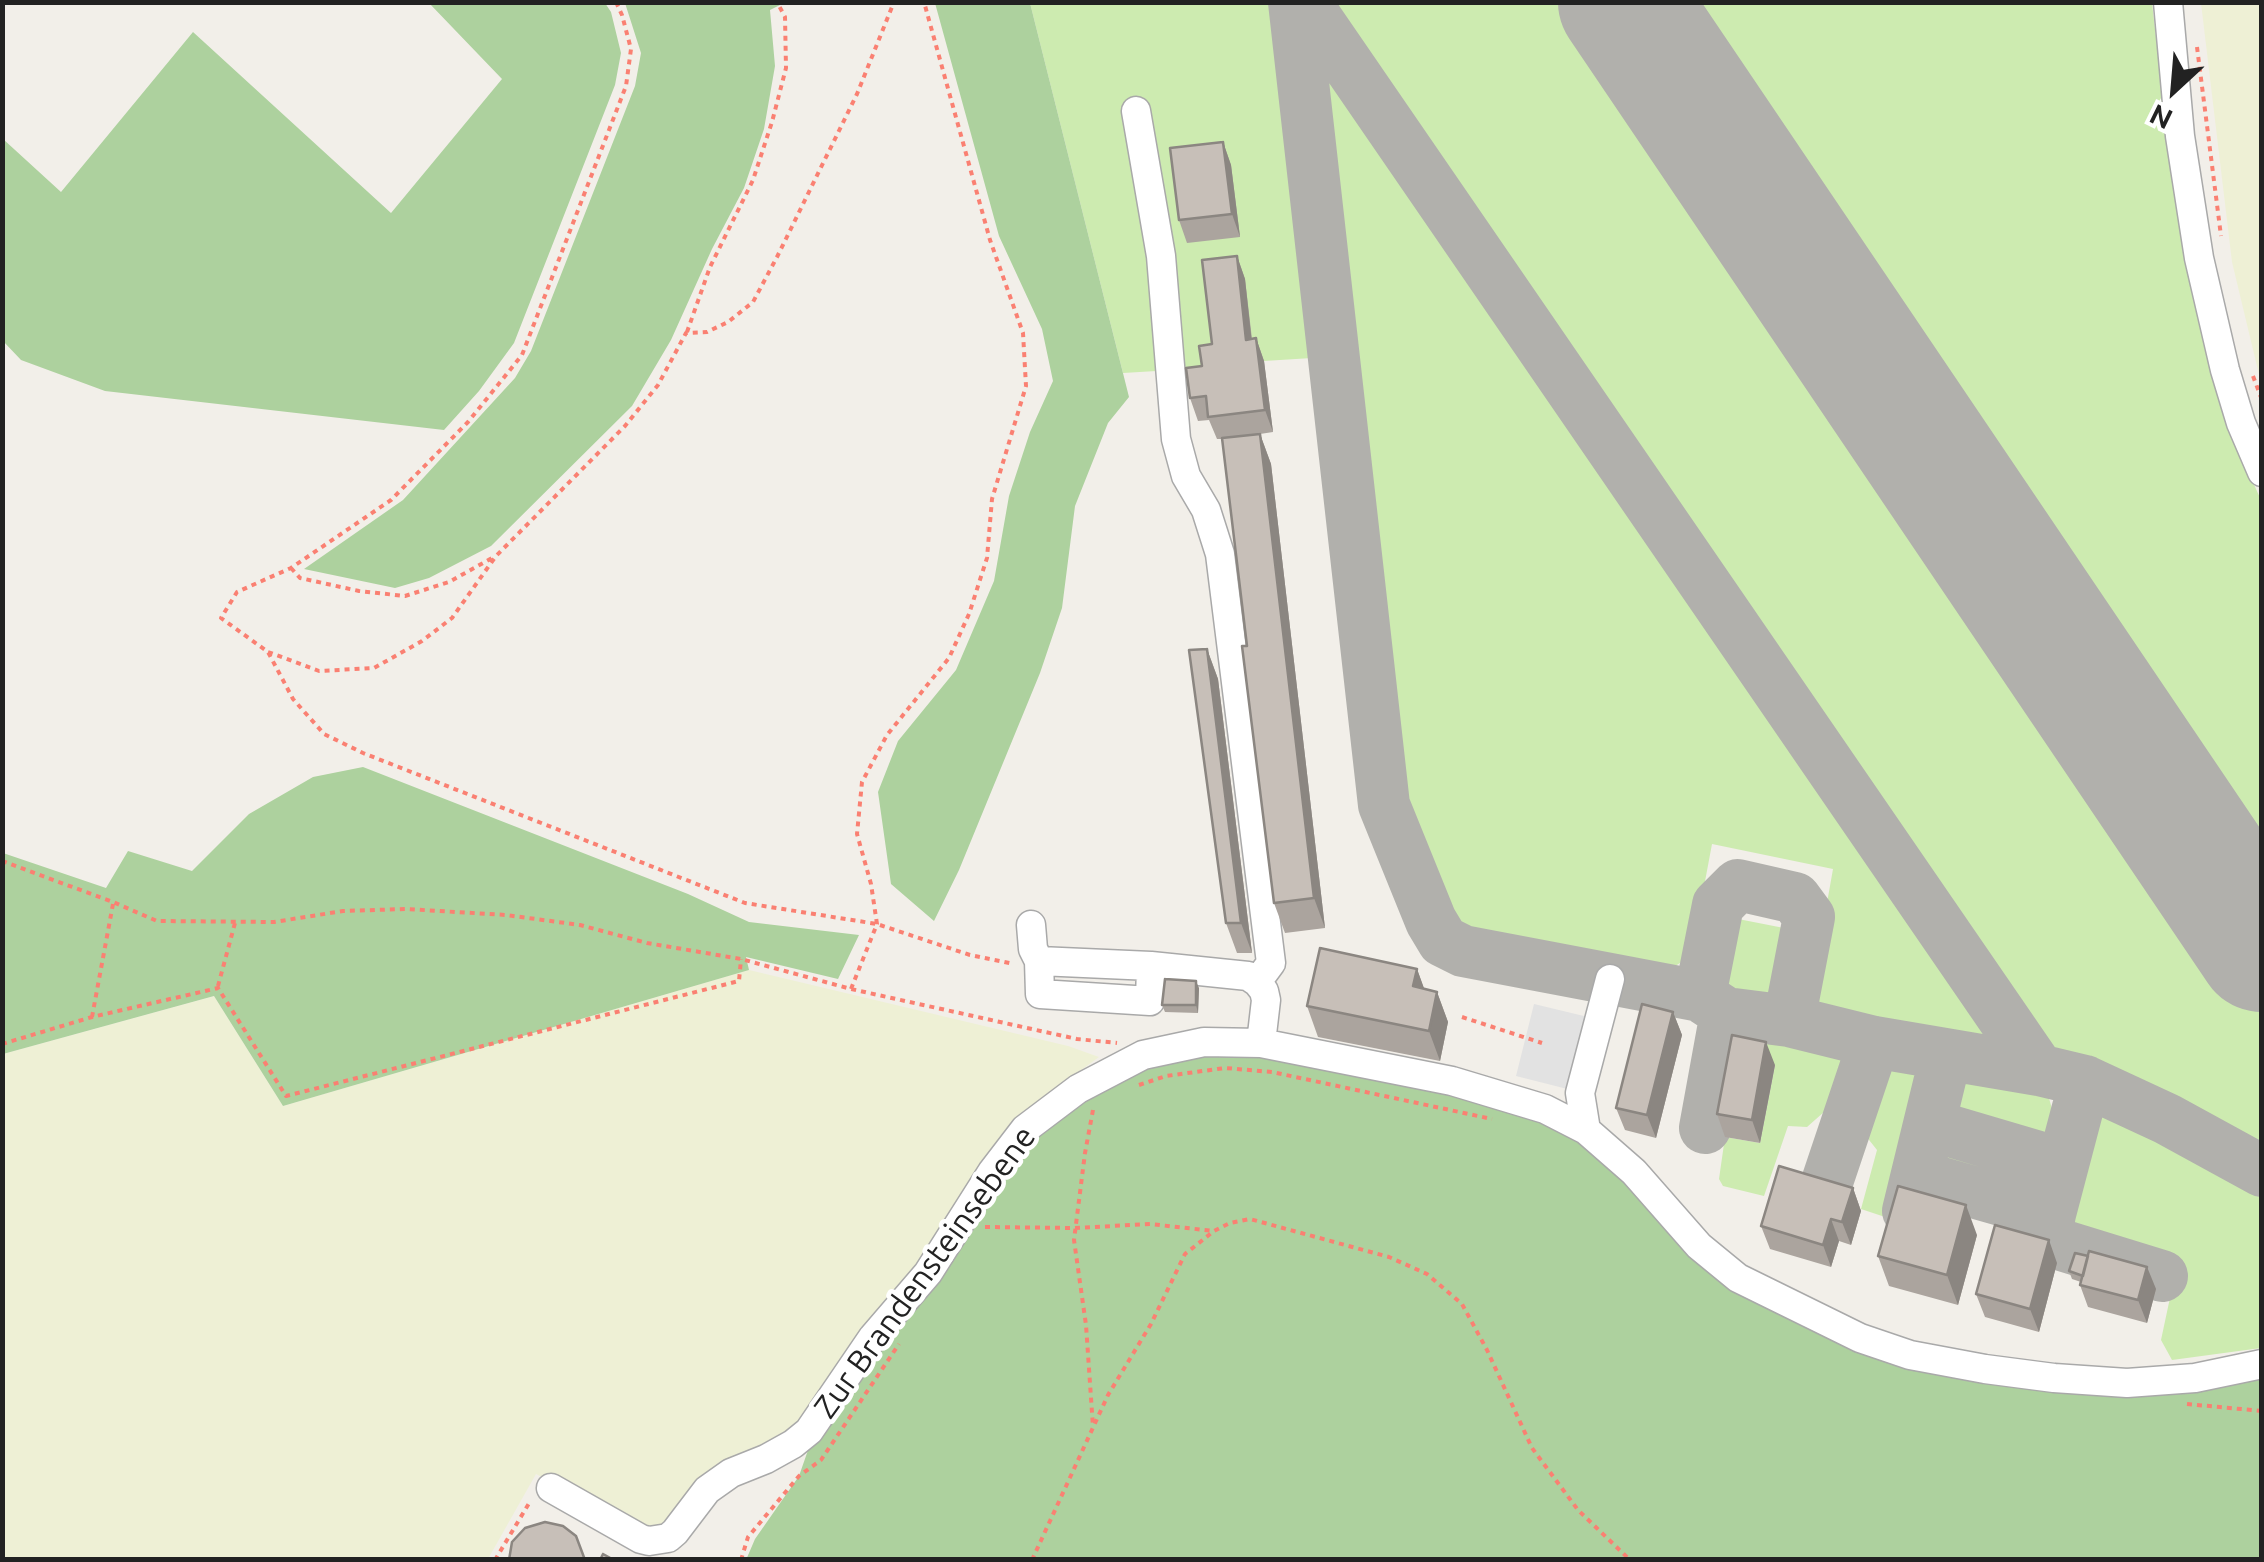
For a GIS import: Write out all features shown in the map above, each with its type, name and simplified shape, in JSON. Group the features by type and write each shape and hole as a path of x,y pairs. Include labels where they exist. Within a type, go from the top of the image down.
{"street":[{"path":"2168,2 2180,136 2199,258 2225,370 2241,423 2262,472"},
{"path":"1136,110 1161,256 1176,439 1186,476 1206,510 1220,554 1272,963 1257,982"},
{"path":"1031,924 1033,949 1039,961 1151,966 1248,976 1264,990 1262,1043"},
{"path":"1586,1130 1580,1092 1610,978"},
{"name":"Zur Brandensteinsebene","path":"551,1488 640,1539 668,1538 707,1490 809,1432 873,1337 928,1273 1025,1128 1078,1089 1143,1055 1204,1042 1262,1043 1452,1081 1545,1109 1586,1130 1634,1172 1699,1246 1738,1278 1860,1338 1910,1354 1985,1369 2127,1383 2195,1378 2262,1364"}],"path":[{"path":"616,2 631,49 626,86 522,354 468,422 391,500 291,568 237,592 221,618 268,652 319,671 374,668 422,642 452,618 496,556 626,426 658,385 686,333 710,267 753,180 786,68 785,17 777,2"},
{"path":"686,333 707,332 728,322 753,302 857,94 894,2"},
{"path":"851,990 877,924 857,834 862,782 886,734 949,658 969,614 986,558 992,500 1026,386 1023,333 990,240 924,2"},
{"path":"2196,41 2222,243"},
{"path":"2250,368 2262,400"},
{"path":"291,568 300,578 405,596 450,582 496,556"},
{"path":"268,652 292,699 324,734 363,752 745,903 877,924 1012,964 1039,961"},
{"path":"2,862 156,921 274,922 343,911 406,909 506,914 580,925 647,943 741,959 851,990 1077,1039 1134,1044"},
{"path":"92,1018 113,902"},
{"path":"235,923 218,988 286,1096 738,981 741,959"},
{"path":"2,1044 218,988"},
{"path":"1462,1017 1542,1043"},
{"path":"1128,1088 1166,1076 1224,1068 1272,1072 1496,1120"},
{"path":"1081,1118 1105,1102"},
{"path":"1093,1110 1074,1240 1094,1428"},
{"path":"977,1228 985,1216"},
{"path":"1032,1560 1108,1395 1151,1324 1185,1254 1214,1231 1250,1219 1390,1257 1428,1274 1462,1304 1532,1448 1578,1510 1630,1560"},
{"path":"1005,1227 1150,1224 1214,1231"},
{"path":"741,1560 748,1537 799,1476 821,1460 904,1337"},
{"path":"2180,1403 2262,1411"},
{"path":"495,1560 525,1506 538,1491 551,1488"}],"green space":[{"path":"429,3 605,3 621,53 615,85 514,343 444,430 105,391 21,360 3,341 3,139 61,192 193,32 391,213 502,79"},
{"path":"625,3 784,3 770,10 775,66 764,129 744,188 671,340 632,406 491,546 429,578 395,588 304,569 403,500 515,378 531,351 635,86 641,53"},
{"path":"935,3 1030,3 1129,397 1108,423 1075,506 1062,608 1040,673 934,921 891,884 878,792 898,741 956,670 994,581 1009,496 1030,432 1053,381 1042,329 999,236"},
{"path":"1030,3 2152,3 2174,193 2197,311 2232,436 2261,500 2261,1348 2172,1360 2161,1340 2177,1265 2074,1236 2063,1215 2089,1121 2082,1060 1829,1014 1815,1001 1813,982 1833,869 1712,844 1691,956 1669,970 1468,936 1447,919 1405,835 1389,790 1344,356 1123,373"},
{"path":"2201,3 2261,3 2261,383 2232,262"},
{"path":"363,767 688,894 749,922 859,935 838,979 746,957 749,970 283,1106 214,996 3,1054 3,853 106,888 128,851 192,871 249,814 313,777"},
{"path":"1728,917 1789,929 1777,983 1763,999 1730,994 1719,975"},
{"path":"749,970 1068,1046 1099,1057 1062,1084 811,1424 676,1521 649,1533 536,1474 488,1559 3,1560 3,1054 214,996 283,1106"},
{"path":"1742,1031 1830,1047 1839,1053 1853,1078 1851,1087 1807,1127 1788,1126 1764,1196 1723,1186 1719,1179 1725,1137 1760,1143 1775,1065 1725,1055 1730,1035"},
{"path":"1261,1047 1571,1124 1698,1248 1859,1341 2192,1392 2261,1379 2261,1559 746,1560 755,1539 799,1476 814,1433 1016,1146 1147,1057"},
{"path":"1904,1060 1916,1064 1920,1086 1888,1218 1861,1209 1877,1150 1862,1131 1888,1070"},
{"path":"1960,1073 2042,1088 2053,1112 2050,1135 2045,1142 2033,1145 1956,1122 1947,1109 1954,1079"},
{"path":"1951,1148 2031,1172 2039,1186 2026,1197 1946,1174 1937,1167 1936,1160 1941,1150"}],"shaded area":[{"path":"1534,1004 1613,1023 1595,1096 1516,1076"}],"building":[{"path":"1223,142 1232,214 1179,220 1170,148"},
{"path":"1237,256 1246,340 1256,338 1265,410 1208,417 1206,396 1190,398 1186,368 1202,366 1199,346 1212,344 1202,260"},
{"path":"1260,434 1314,898 1274,903 1242,646 1247,646 1222,438"},
{"path":"1207,649 1241,923 1226,923 1189,650"},
{"path":"1320,948 1417,969 1413,986 1437,992 1429,1031 1307,1006"},
{"path":"1165,979 1196,981 1196,1005 1162,1005"},
{"path":"1642,1004 1673,1012 1647,1115 1616,1108"},
{"path":"1732,1035 1766,1042 1752,1120 1717,1114"},
{"path":"1779,1166 1853,1188 1842,1222 1831,1219 1823,1245 1761,1226"},
{"path":"1898,1186 1966,1205 1947,1275 1878,1256"},
{"path":"1995,1225 2049,1240 2030,1309 1976,1294"},
{"path":"2089,1251 2147,1267 2138,1300 2080,1285"},
{"path":"2075,1253 2088,1256 2083,1276 2069,1271"},
{"path":"545,1522 563,1526 576,1536 585,1560 509,1560 512,1542 525,1528"}],"taxiway":[{"path":"1294,2 1384,805 1431,921 1443,941 1463,951 1700,996 1726,1013 1789,1021 1874,1042 2085,1081 2167,1119 2262,1171"},
{"path":"1305,2 2039,1070"},
{"path":"1700,996 1718,905 1738,885 1795,898 1809,917 1789,1021"},
{"path":"1705,1128 1726,1013"},
{"path":"1827,1182 1874,1042"},
{"path":"1908,1211 1946,1055"},
{"path":"2085,1081 2045,1240 2162,1276"},
{"path":"1930,1125 2062,1164"},
{"path":"1917,1176 2050,1214"}],"runway":[{"path":"1623,2 2262,947"}]}
